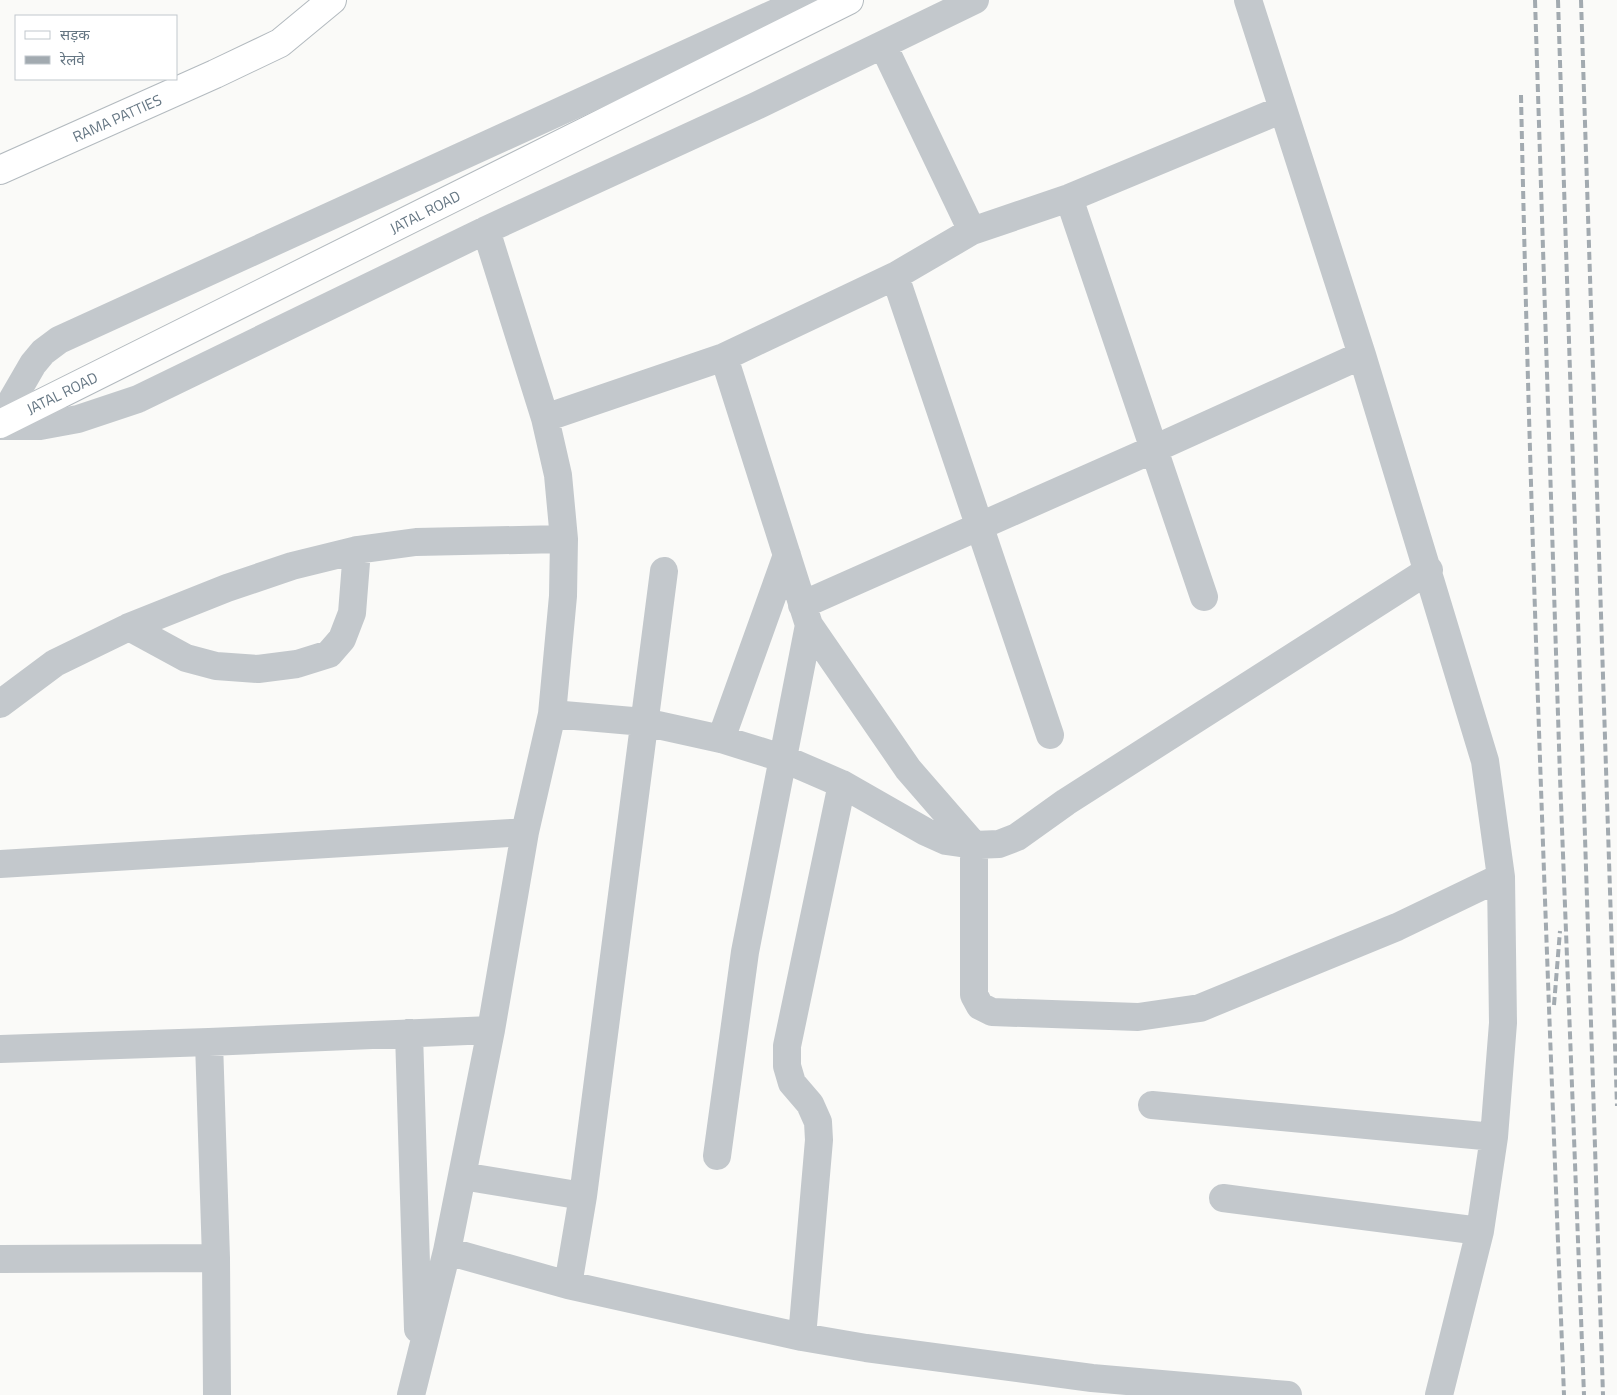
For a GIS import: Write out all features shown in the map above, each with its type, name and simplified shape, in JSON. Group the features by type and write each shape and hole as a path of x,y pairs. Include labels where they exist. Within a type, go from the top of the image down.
{"main road":[{"name":"RAMA PATTIES","path":"0,170 280,43 332,0"},
{"name":"JATAL ROAD","path":"0,424 849,0"}],"street":[{"path":"804,0 59,340 43,352 33,364 0,424 40,426 96,414 138,400 486,230 756,106 976,0"},
{"path":"1248,0 1362,354 1429,570 1485,761 1501,877 1503,1023 1494,1137 1480,1231 1439,1395"},
{"path":"883,45 972,232"},
{"path":"545,418 724,357 895,276 972,232 1069,198 1283,109"},
{"path":"1069,198 1204,597"},
{"path":"411,1395 447,1251 491,1030 525,832 552,714 563,596 564,539 558,475 545,418 486,230"},
{"path":"895,276 1050,736"},
{"path":"805,615 979,527 1362,354"},
{"path":"724,357 805,615 908,769 974,845 974,995 980,1006 992,1012 1138,1017 1200,1008 1397,927 1501,877"},
{"path":"0,704 55,663 129,627 227,588 292,566 357,550 416,542 564,539"},
{"path":"129,627 186,658 216,666 258,669 277,667 297,664 329,654 342,639 352,614 357,550"},
{"path":"721,740 786,555"},
{"path":"552,714 644,722 721,740 782,758 842,784 946,841 974,845 999,844 1017,837 1066,802 1429,570"},
{"path":"568,1286 583,1196 664,571"},
{"path":"717,1156 745,952 782,758 805,615"},
{"path":"802,1337 819,1140 818,1122 810,1104 792,1083 787,1066 787,1046 842,784"},
{"path":"0,864 525,832"},
{"path":"0,1048 209,1042 491,1030"},
{"path":"409,1033 420,1362"},
{"path":"209,1042 216,1258 216,1395"},
{"path":"1152,1105 1494,1137"},
{"path":"462,1176 583,1196"},
{"path":"1223,1198 1480,1231"},
{"path":"447,1251 568,1286 802,1337 866,1348 1092,1378 1288,1395"},
{"path":"0,1259 216,1258"}],"railway":[{"path":"1535,0 1560,777 1584,1395"},
{"path":"1558,0 1603,1395"},
{"path":"1581,0 1617,1106"},
{"path":"1521,95 1534,582 1564,1395"},
{"path":"1554,1005 1560,931"}]}
